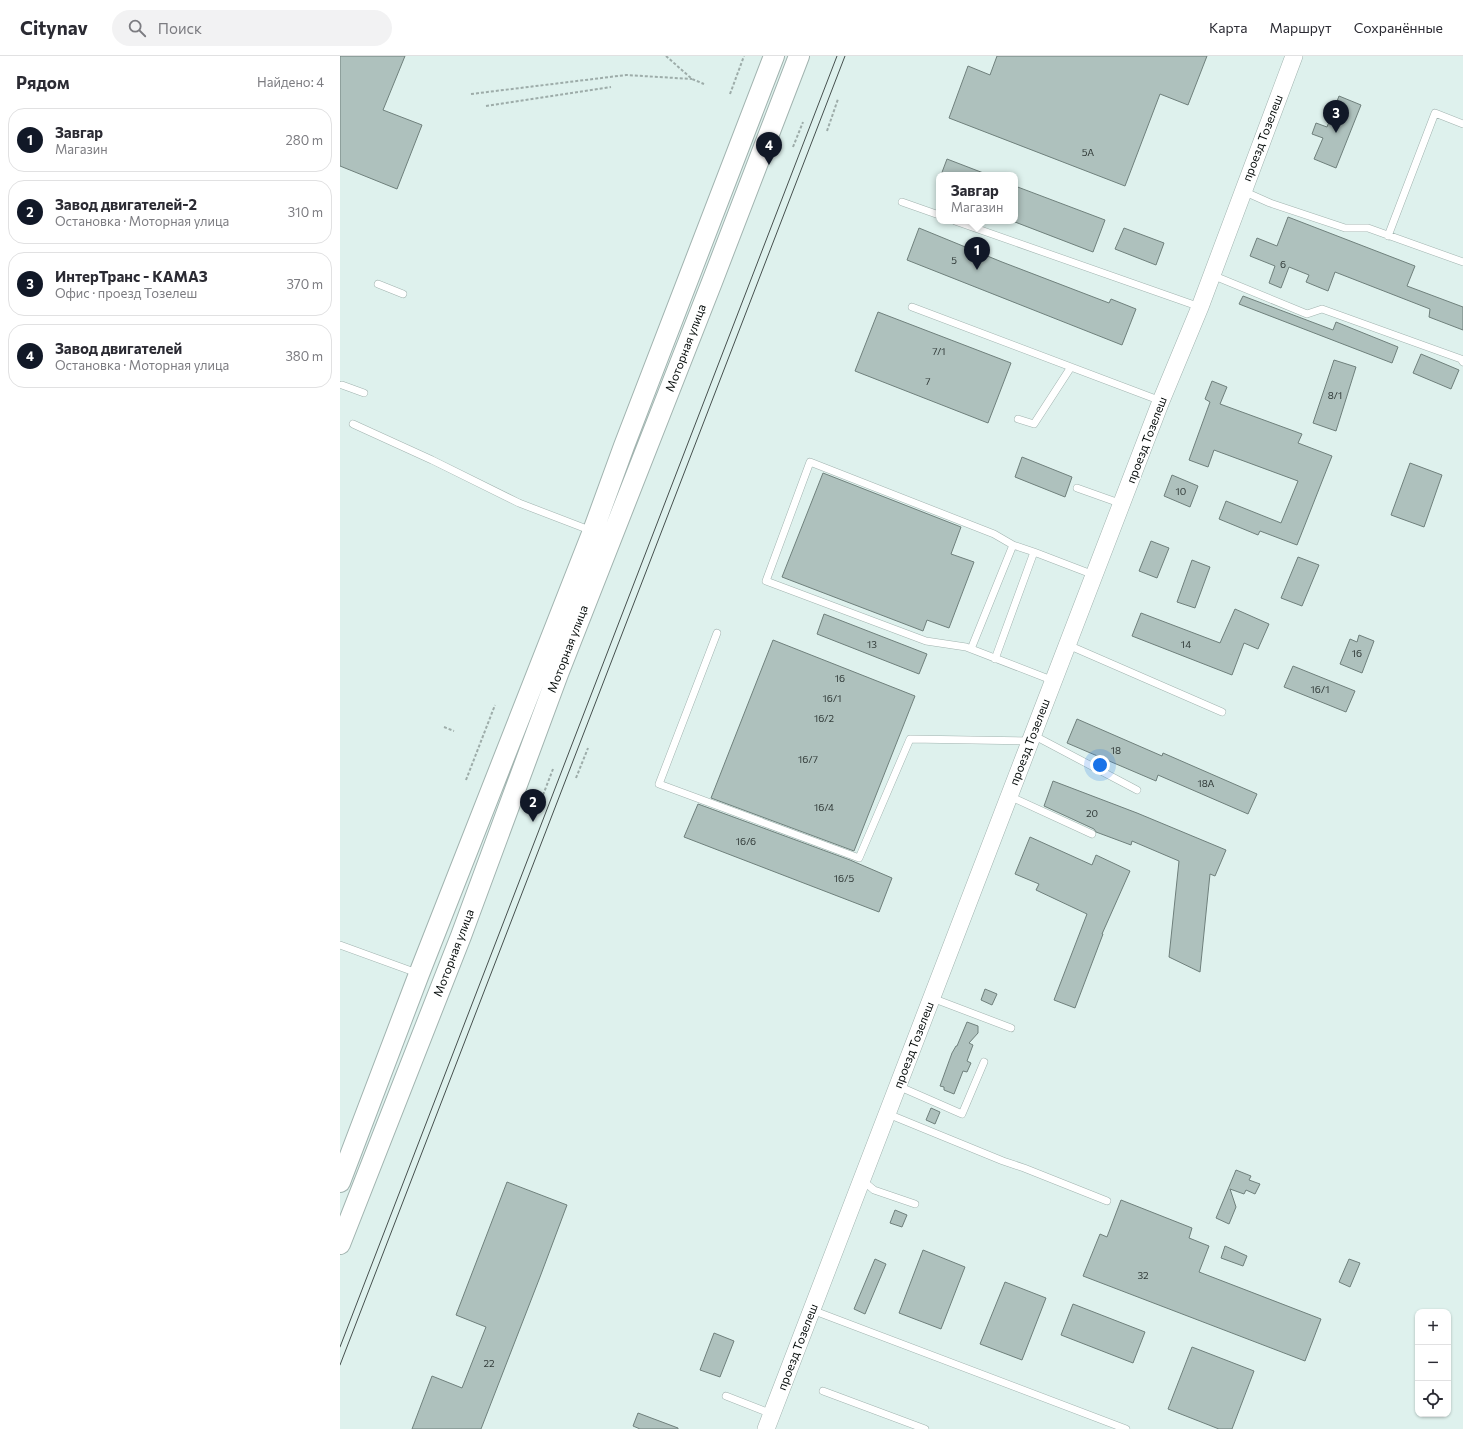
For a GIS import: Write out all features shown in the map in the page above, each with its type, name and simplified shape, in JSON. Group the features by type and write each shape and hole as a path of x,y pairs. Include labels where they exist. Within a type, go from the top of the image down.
{"main road":[{"name":"Моторная улица","path":"340,1182 419,974 593,531 624,446 774,56"},
{"name":"Моторная улица","path":"340,1244 461,936 558,674 799,56"},
{"path":"624,446 645,454"},
{"path":"369,1106 372,1116 376,1118 382,1119 390,1115"},
{"path":"356,1139 365,1135 369,1136 373,1138 378,1147"}],"street":[{"name":"проезд Тозелеш","path":"769,1422 1161,401 1200,307 1294,56"}],"lane":[{"path":"1388,236 1435,113 1463,124"},
{"path":"1243,191 1270,203 1345,228 1368,228 1463,262"},
{"path":"902,202 936,214"},
{"path":"964,224 1200,307"},
{"path":"1212,275 1307,314 1322,309 1461,359 1463,362"},
{"path":"378,284 403,294"},
{"path":"912,308 1161,401"},
{"path":"1018,419 1034,424 1071,367"},
{"path":"342,385 364,393"},
{"path":"353,424 432,460 519,503 593,531"},
{"path":"1054,681 966,647 926,641 766,581 810,462 994,534 1013,545 1094,575"},
{"path":"1077,488 1122,504"},
{"path":"971,650 1013,545"},
{"path":"995,659 1034,552"},
{"path":"717,633 659,784 859,858 910,739 1032,738 1137,790"},
{"path":"1068,645 1222,712"},
{"path":"1010,796 1092,834"},
{"path":"340,945 419,974"},
{"path":"932,998 1011,1028"},
{"path":"898,1086 962,1114 984,1062"},
{"path":"887,1114 1107,1202"},
{"path":"862,1180 874,1190 915,1204"},
{"path":"812,1310 1126,1429"},
{"path":"823,1391 925,1429"},
{"path":"726,1396 769,1422"}],"path":[{"path":"666,56 692,79 704,84"},
{"path":"730,94 744,56"},
{"path":"471,94 626,75 692,79"},
{"path":"486,106 611,87"},
{"path":"826,131 838,99"},
{"path":"793,147 803,122"},
{"path":"466,780 495,705"},
{"path":"444,727 454,731"},
{"path":"576,778 588,748"},
{"path":"543,795 553,769"}],"building":[{"path":"340,56 405,56 383,110 422,125 397,189 340,166"},
{"path":"997,56 1207,56 1188,105 1160,94 1125,186 949,118 968,66 990,75"},
{"path":"1339,96 1361,105 1336,168 1314,159 1323,138 1312,134 1316,123 1327,127"},
{"path":"947,159 981,172 942,172"},
{"path":"1018,187 1105,220 1093,252 1018,223"},
{"path":"1288,217 1415,266 1407,286 1463,307 1463,330 1429,317 1430,309 1335,272 1328,291 1306,282 1309,275 1289,267 1281,288 1269,283 1275,266 1250,256 1257,238 1277,246"},
{"path":"919,228 1109,303 1111,299 1136,309 1122,345 907,260"},
{"path":"1124,228 1164,243 1156,265 1115,249"},
{"path":"1243,296 1333,330 1336,322 1398,347 1392,363 1239,304"},
{"path":"878,312 1011,363 988,423 855,371"},
{"path":"1421,354 1459,370 1451,389 1413,373"},
{"path":"1334,360 1356,367 1336,431 1313,423"},
{"path":"1212,381 1227,387 1220,404 1302,434 1298,443 1332,456 1297,545 1260,531 1258,535 1219,519 1226,501 1281,523 1298,481 1214,450 1208,467 1189,460 1210,402 1205,399"},
{"path":"1022,457 1072,477 1065,497 1015,477"},
{"path":"1410,463 1442,475 1424,527 1391,515"},
{"path":"823,473 961,527 951,554 974,562 949,628 927,620 923,631 782,577"},
{"path":"1172,475 1198,486 1190,507 1164,496"},
{"path":"1151,541 1169,548 1157,578 1139,571"},
{"path":"1298,557 1319,565 1302,606 1281,598"},
{"path":"1192,560 1210,567 1195,608 1177,602"},
{"path":"1235,609 1269,624 1258,649 1244,643 1232,675 1132,636 1141,613 1220,643"},
{"path":"824,614 927,654 919,674 817,634"},
{"path":"1359,635 1374,641 1362,673 1340,664 1350,639 1357,642"},
{"path":"773,640 915,696 854,851 711,798"},
{"path":"1293,666 1355,691 1346,712 1284,687"},
{"path":"1077,719 1162,756 1163,753 1257,794 1248,814 1158,775 1156,781 1067,743"},
{"path":"1053,781 1137,813 1226,850 1215,876 1210,874 1200,972 1169,957 1179,861 1132,841 1131,845 1096,832 1094,829 1044,806"},
{"path":"698,804 850,860 892,878 879,912 684,837"},
{"path":"1030,837 1092,865 1096,855 1130,871 1102,934 1075,1008 1054,1000 1087,914 1036,890 1039,884 1015,874"},
{"path":"985,989 997,994 992,1005 981,1000"},
{"path":"967,1022 978,1026 978,1033 969,1043 973,1045 967,1061 971,1063 967,1072 963,1071 954,1094 944,1090 944,1087 940,1086 952,1053 957,1046"},
{"path":"931,1108 940,1112 935,1124 926,1120"},
{"path":"1236,1170 1251,1176 1249,1180 1260,1184 1255,1194 1246,1190 1244,1194 1230,1189 1236,1207 1229,1224 1216,1218"},
{"path":"507,1182 567,1205 540,1277 481,1429 412,1429 432,1376 462,1388 486,1327 456,1315"},
{"path":"1121,1200 1192,1228 1189,1238 1209,1246 1199,1272 1321,1319 1305,1361 1083,1276 1100,1234 1107,1237"},
{"path":"895,1210 907,1215 902,1227 890,1223"},
{"path":"1225,1246 1247,1256 1243,1266 1221,1258"},
{"path":"923,1250 965,1267 941,1329 899,1313"},
{"path":"875,1259 886,1264 865,1314 854,1309"},
{"path":"1349,1259 1360,1263 1350,1287 1339,1282"},
{"path":"1005,1282 1046,1298 1022,1360 980,1344"},
{"path":"1073,1304 1145,1332 1133,1363 1061,1335"},
{"path":"714,1333 734,1341 720,1377 700,1370"},
{"path":"1192,1347 1254,1371 1232,1429 1219,1429 1168,1409"},
{"path":"638,1413 678,1429 640,1429 633,1426"}],"tram line":[{"path":"340,1347 837,56"},
{"path":"340,1365 845,56"}],"place":[{"name":"ИнтерТранс - КАМАЗ","path":"1336,133"},
{"name":"Завод двигателей","path":"769,165"},
{"name":"Завгар","path":"977,270"},
{"name":"Завод двигателей-2","path":"533,822"}]}
